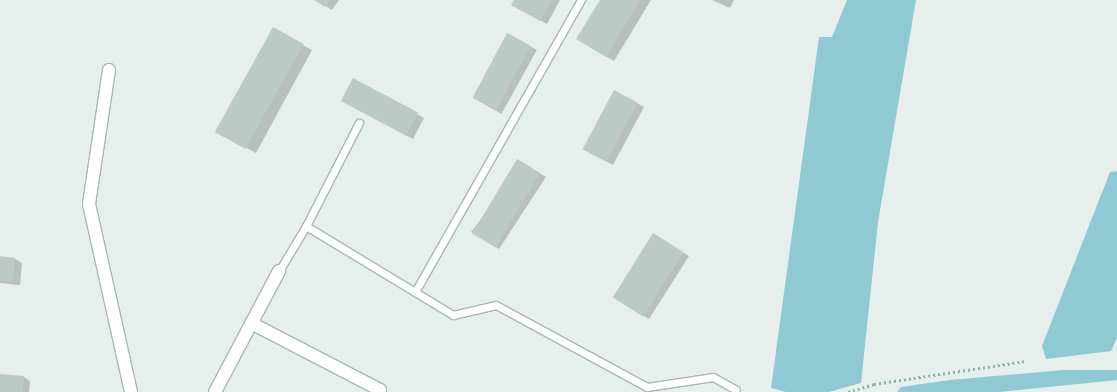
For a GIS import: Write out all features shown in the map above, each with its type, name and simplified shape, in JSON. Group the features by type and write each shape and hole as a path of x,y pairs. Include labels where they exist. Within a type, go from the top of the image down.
{"street":[{"path":"109,70 89,204 131,392"},
{"path":"215,392 279,271"},
{"path":"251,323 380,390 380,392"}],"lane":[{"path":"415,292 581,0"},
{"path":"279,271 306,226 360,123"},
{"path":"306,226 453,315 496,305 647,387 712,377 736,390"}],"path":[{"path":"848,392 874,384 1026,360"}],"water":[{"path":"847,0 916,0 878,222 861,383 829,392 786,392 771,388 819,37 832,37"},
{"path":"1117,171 1117,338 1111,351 1046,359 1042,346 1110,172"},
{"path":"1064,370 1117,370 1117,380 999,392 897,392 901,387 950,380"}],"building":[{"path":"314,0 330,0 325,7"},
{"path":"514,0 552,0 540,21 511,5"},
{"path":"600,0 640,0 606,57 576,39"},
{"path":"273,27 304,44 245,149 215,132"},
{"path":"507,33 531,46 497,110 473,97"},
{"path":"353,78 418,113 406,136 341,101"},
{"path":"614,90 638,103 606,162 583,149"},
{"path":"517,159 540,173 495,247 472,234"},
{"path":"653,233 684,252 643,317 613,297"},
{"path":"0,256 15,258 13,282 0,281"},
{"path":"0,374 24,376 23,392 0,392"}]}
